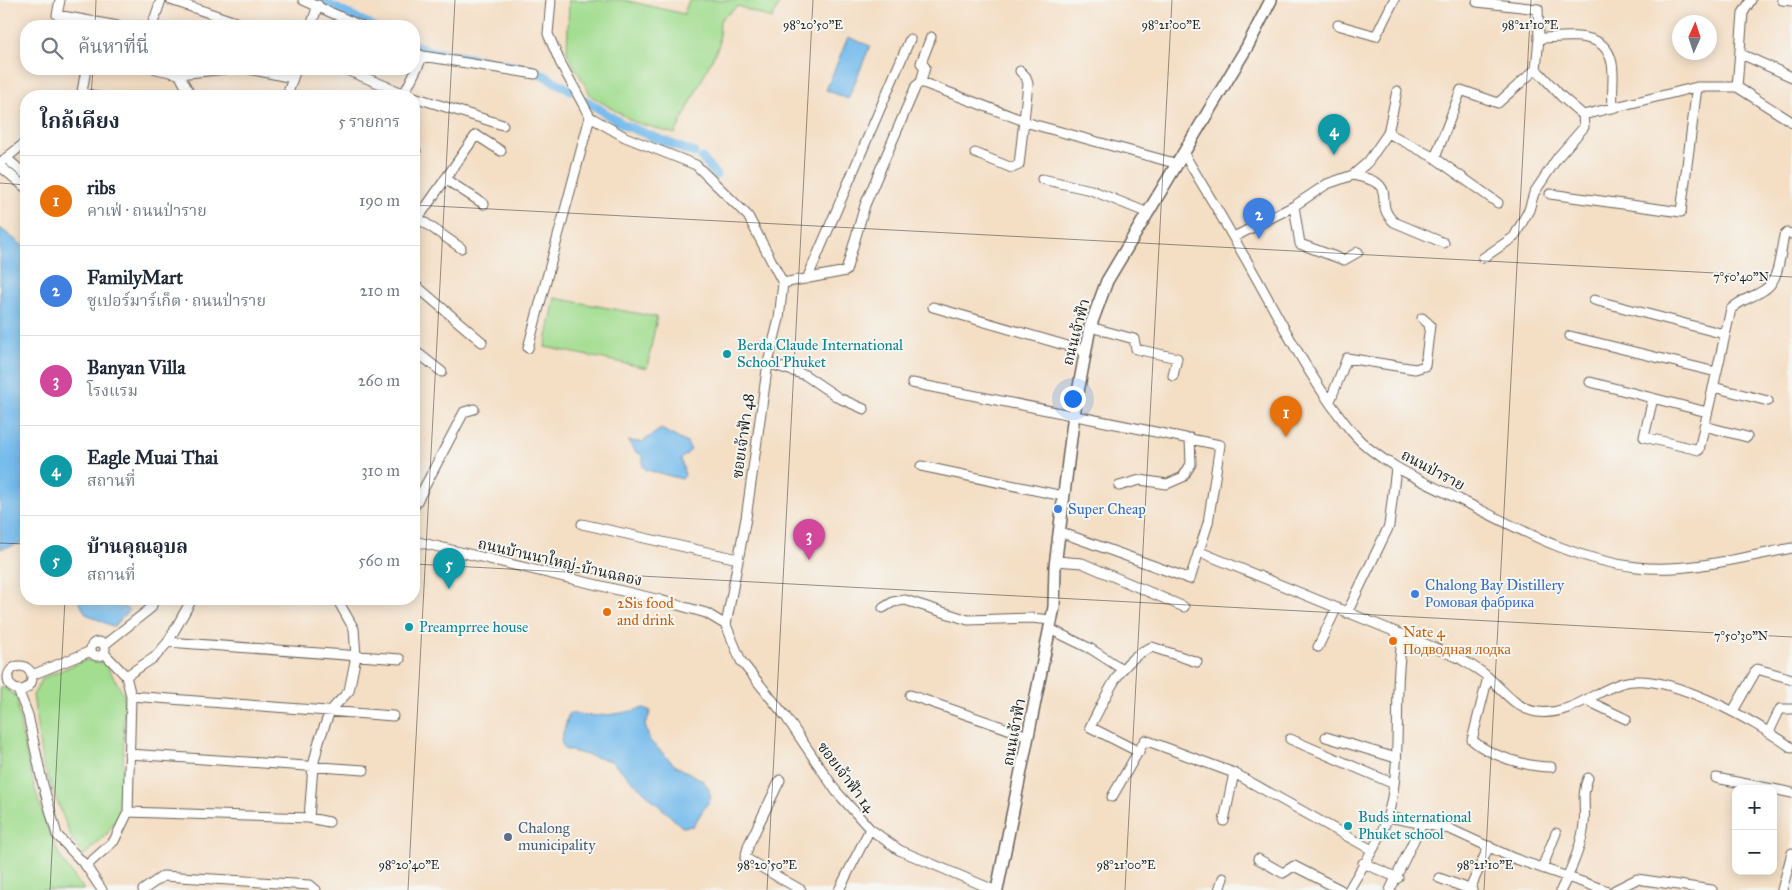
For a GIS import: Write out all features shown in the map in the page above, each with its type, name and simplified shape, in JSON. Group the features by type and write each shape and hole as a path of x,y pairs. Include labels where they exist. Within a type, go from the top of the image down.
{"main road":[{"name":"ถนนเจ้าฟ้า","path":"995,890 1051,624 1063,496 1074,414 1090,327 1107,281 1184,154 1247,46 1271,0"}],"street":[{"path":"60,0 57,15 85,20"},
{"path":"154,20 161,0"},
{"path":"171,0 229,20"},
{"path":"303,0 349,20"},
{"path":"551,0 548,34 560,62 590,117 624,137 696,164 748,216 784,283 846,271 865,205 916,86 921,82 925,67 921,63 922,57 931,37"},
{"path":"1338,25 1376,36 1394,0"},
{"path":"1737,87 1743,13 1751,0"},
{"path":"1782,0 1792,1"},
{"path":"1435,158 1461,90 1498,103 1536,69 1539,38 1538,4 1477,2"},
{"path":"313,20 318,5"},
{"path":"1539,38 1583,37 1597,40 1606,47 1610,57 1613,76 1613,108"},
{"path":"807,279 910,39"},
{"path":"1741,54 1792,77"},
{"path":"420,55 535,74"},
{"path":"420,64 423,56"},
{"path":"1483,258 1514,237 1529,210 1534,193 1558,157 1584,127 1583,115 1561,96 1536,69"},
{"path":"975,153 1012,168 1018,167 1028,84 1026,77 1020,71"},
{"path":"82,90 85,75"},
{"path":"180,75 188,90"},
{"path":"291,90 295,75"},
{"path":"358,75 394,90"},
{"path":"410,90 416,75"},
{"path":"921,82 1024,121 1178,164"},
{"path":"1583,115 1697,87 1737,87 1792,122"},
{"path":"1550,194 1681,212 1697,87"},
{"path":"1234,237 1294,206 1327,184 1353,174 1368,162 1388,133 1397,91"},
{"path":"420,100 502,125"},
{"path":"528,348 590,117"},
{"path":"1388,133 1435,158 1498,203"},
{"path":"420,215 476,135 501,151"},
{"path":"2,163 20,147"},
{"name":"ถนนป่าราย","path":"1184,154 1234,237 1294,347 1330,401 1354,434 1396,468 1541,540 1586,557 1637,567 1681,567 1792,548"},
{"path":"2,163 20,172"},
{"path":"2,163 20,182"},
{"path":"1353,174 1381,184 1384,190 1388,216 1394,222 1444,243"},
{"path":"445,179 484,204"},
{"path":"1042,179 1091,190 1148,213"},
{"path":"1294,206 1300,244 1344,260 1358,252"},
{"path":"420,223 461,248"},
{"path":"1653,398 1644,437 1699,450 1731,309 1742,299 1759,293 1771,284 1777,271 1784,236 1787,233 1792,234"},
{"name":"ซอยเจ้าฟ้า 48","path":"726,625 768,363 779,319 784,283"},
{"path":"420,289 482,342"},
{"path":"1594,300 1724,334"},
{"path":"933,307 1085,351"},
{"path":"1330,401 1347,358 1415,369 1425,366 1430,324 1422,318"},
{"path":"1090,327 1134,339 1136,349 1177,358 1172,376"},
{"path":"1570,336 1716,372"},
{"path":"420,355 442,372"},
{"path":"768,363 805,375 845,402 864,409"},
{"path":"1590,382 1708,412"},
{"path":"912,384 1074,414 1220,445 1208,523 1190,579 1060,532"},
{"path":"1713,387 1768,401"},
{"path":"420,496 464,412 474,409"},
{"path":"1704,426 1747,437"},
{"path":"1119,486 1140,480 1167,484 1183,477 1190,464 1190,438"},
{"path":"921,466 1063,496"},
{"path":"1347,613 1389,526 1396,468"},
{"path":"582,524 738,559"},
{"name":"ถนนบ้านนาใหญ่-บ้านฉลอง","path":"420,542 660,600 706,613 726,625"},
{"path":"1200,552 1336,609 1457,656 1488,677 1515,703 1536,712 1564,711 1623,683 1645,680 1672,687 1733,711 1792,748"},
{"path":"1056,561 1082,563 1184,607"},
{"path":"883,608 893,602 905,600 968,620 1030,618 1051,624 1122,669"},
{"path":"104,649 151,608 152,605"},
{"path":"126,676 155,657 168,642 189,605"},
{"path":"309,818 313,766 330,711 349,691 356,656 354,629 340,605"},
{"path":"1318,647 1336,609"},
{"name":"ซอยเจ้าฟ้า 14","path":"726,625 741,661 786,717 836,791 870,829 899,850 995,890"},
{"path":"1349,890 1388,817 1394,784 1398,665 1403,636"},
{"path":"32,675 91,651 91,647 97,642 126,676 131,696 128,812 114,841 86,866"},
{"path":"168,642 400,659"},
{"path":"1139,752 1090,727 1122,669 1140,652 1152,647 1197,662"},
{"path":"32,675 27,668 18,666 4,678 10,686 18,690 28,715 42,781 57,836 86,866 102,890"},
{"path":"1733,711 1757,669 1792,678"},
{"path":"18,690 29,686 32,675"},
{"path":"1488,677 1472,740 1490,751 1521,763 1534,767 1550,767"},
{"path":"910,695 1028,736"},
{"path":"131,696 392,716"},
{"path":"1586,700 1626,719"},
{"path":"1769,732 1780,709 1792,710"},
{"path":"1326,737 1396,758"},
{"path":"1290,739 1394,784"},
{"path":"1112,797 1146,740 1234,773 1372,850"},
{"path":"129,754 364,770"},
{"path":"1224,821 1234,773"},
{"path":"1562,890 1585,822 1583,788 1588,778"},
{"path":"1716,778 1752,785"},
{"path":"780,780 749,844 745,858 801,890"},
{"path":"1777,790 1792,792"},
{"path":"128,812 309,818 329,822"},
{"path":"1388,817 1450,829 1542,868 1606,890"},
{"path":"1390,890 1398,878 1422,823"},
{"path":"838,890 870,829"},
{"path":"1542,868 1556,833"},
{"path":"1439,878 1471,890 1489,846"},
{"path":"1782,890 1792,853"},
{"path":"1258,859 1283,873 1294,866 1341,890"},
{"path":"1364,863 1398,878"},
{"path":"143,890 163,876 310,885 316,890"},
{"path":"1220,890 1223,878"},
{"path":"1615,890 1637,878 1712,890"},
{"path":"210,879 210,890"}],"green space":[{"path":"569,0 624,0 684,14 689,0 781,0 772,19 738,6 720,20 719,45 675,134 634,122 591,96 567,53"},
{"path":"555,298 657,317 647,368 545,347"},
{"path":"86,660 102,662 106,665 124,694 123,808 106,835 83,856 71,837 42,762 33,695 43,678"},
{"path":"3,687 17,697 22,734 32,778 45,821 62,860 84,890 0,890 0,688"}],"water":[{"path":"848,37 870,46 848,99 826,90"},
{"path":"0,228 20,243 20,544 0,549"},
{"path":"661,429 687,443 691,450 681,459 685,475 682,479 647,470 643,467 643,456 635,451 628,441 642,442"},
{"path":"81,605 120,605 129,610 114,627 86,614"},
{"path":"644,708 651,711 645,725 650,741 676,766 702,780 708,787 711,798 693,826 682,827 611,761 564,749 561,740 569,713 597,716"}],"waterway":[{"path":"319,0 361,20"},
{"path":"420,47 429,51 534,70 570,90"},
{"path":"585,100 624,125 694,153"},
{"path":"702,158 716,175"}],"place":[{"name":"Eagle Muai Thai","path":"1334,155"},
{"name":"FamilyMart","path":"1259,239"},
{"name":"Berda Claude International School Phuket","path":"727,354"},
{"name":"ribs","path":"1286,437"},
{"name":"Super Cheap","path":"1058,509"},
{"name":"Banyan Villa","path":"809,560"},
{"name":"บ้านคุณอุบล","path":"449,589"},
{"name":"Chalong Bay Distillery Ромовая фабрика","path":"1415,594"},
{"name":"2Sis food and drink","path":"607,612"},
{"name":"Preamprree house","path":"409,627"},
{"name":"Nate 4 Подводная лодка","path":"1393,641"},
{"name":"Buds international Phuket school","path":"1348,826"},
{"name":"Chalong municipality","path":"508,837"}]}
